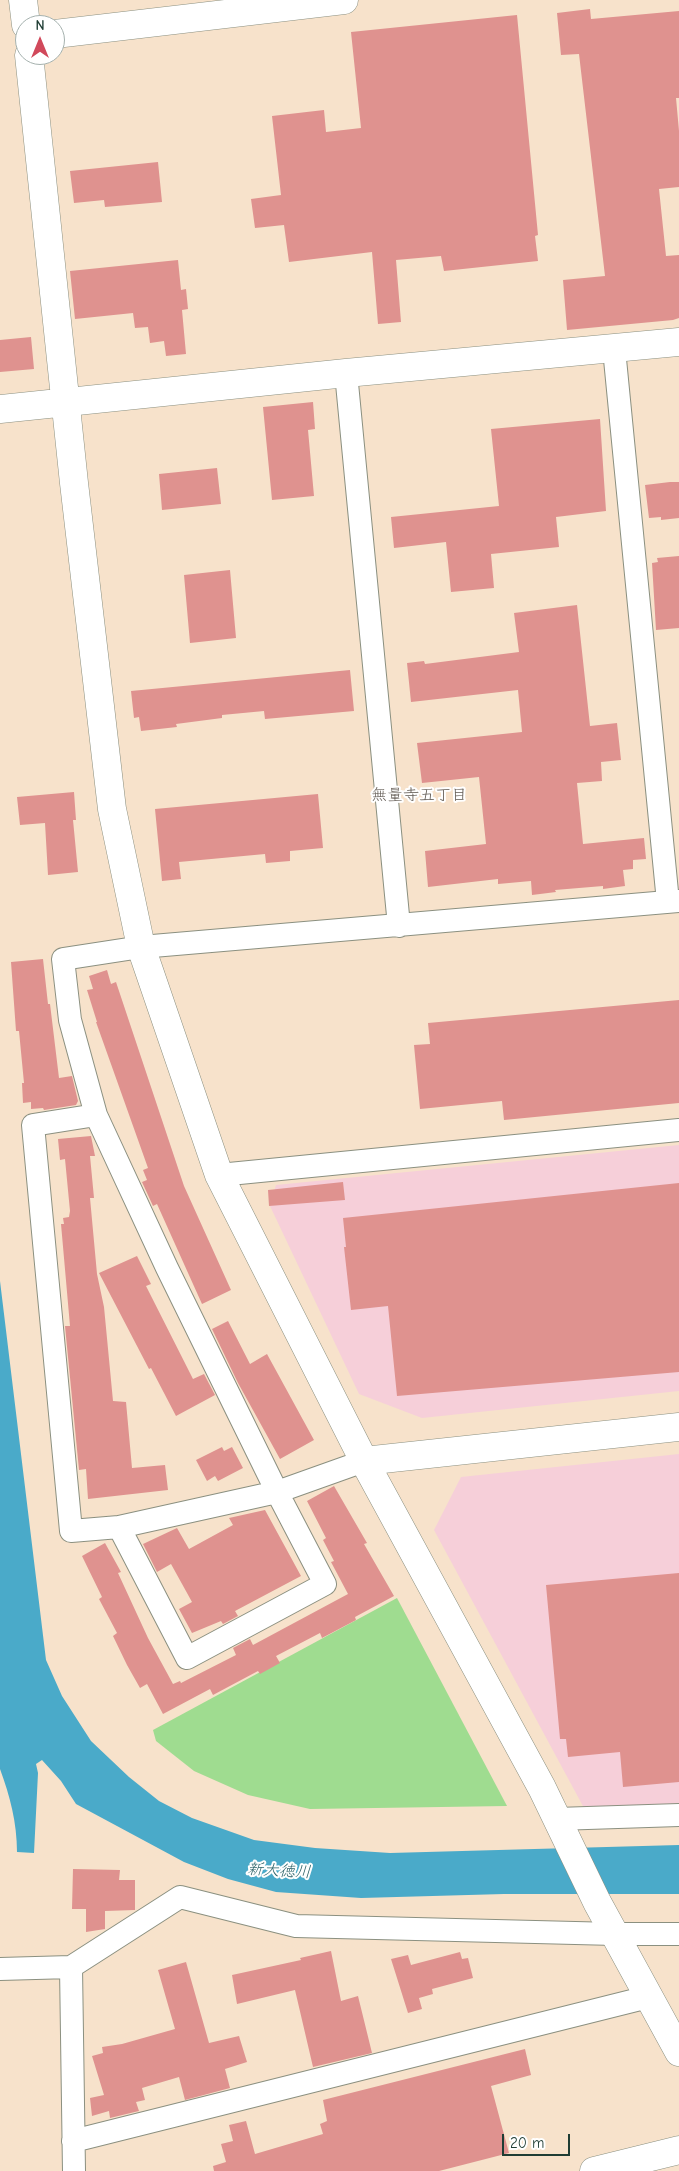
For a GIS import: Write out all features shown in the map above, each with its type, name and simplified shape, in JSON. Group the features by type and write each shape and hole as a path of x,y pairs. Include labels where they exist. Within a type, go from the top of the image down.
{"street":[{"path":"23,0 25,15"},
{"path":"65,33 344,0"},
{"path":"30,65 74,483 112,809 141,947 219,1175 364,1461 542,1788 597,1902 679,2052"},
{"path":"0,409 679,342"},
{"path":"119,1527 187,1658 325,1584 277,1492 167,1268 96,1114 70,1020 62,960 141,947 673,901 614,349"},
{"path":"346,374 399,926"},
{"path":"96,1114 33,1125 71,1531 119,1527 277,1492 364,1461 679,1427"},
{"path":"219,1175 679,1130"},
{"path":"561,1826 679,1814"},
{"path":"0,1969 71,1967 180,1897 296,1926 679,1934"},
{"path":"71,1967 74,2171"},
{"path":"73,2141 648,1997"},
{"path":"594,2171 679,2150"}],"shaded area":[{"path":"679,1145 679,1391 422,1418 359,1394 270,1206 276,1185"},
{"path":"679,1454 679,1806 584,1808 434,1530 461,1477"}],"green space":[{"path":"397,1598 507,1806 310,1809 248,1795 194,1771 156,1741 153,1730"}],"water":[{"name":"新大徳川","path":"0,1281 46,1660 62,1696 91,1741 129,1777 159,1801 192,1818 254,1840 315,1848 390,1853 679,1845 679,1894 504,1894 361,1898 276,1892 228,1879 184,1862 76,1804 61,1781 42,1760 36,1764 38,1773 34,1853 17,1852 12,1810 0,1769"}],"building":[{"path":"590,9 591,19 679,11 679,98 676,98 679,131 679,187 659,189 666,256 679,255 679,318 673,320 567,330 563,280 605,276 579,54 561,55 557,13"},
{"path":"517,15 538,235 535,236 538,261 444,271 441,256 396,260 401,322 378,324 372,252 289,262 284,225 255,228 251,199 281,195 272,116 324,110 326,132 361,128 351,32"},
{"path":"158,162 162,202 105,207 104,200 74,203 70,171"},
{"path":"178,260 181,290 186,289 188,309 182,310 186,354 166,356 164,341 150,343 148,327 135,328 133,313 75,319 70,271"},
{"path":"31,337 34,369 0,372 0,340"},
{"path":"313,402 315,429 308,430 314,496 272,500 263,407"},
{"path":"600,419 606,511 556,517 559,547 491,554 494,588 451,592 446,542 394,548 391,517 499,506 491,429"},
{"path":"217,468 221,504 162,510 159,474"},
{"path":"679,482 679,518 661,520 661,517 649,518 645,485"},
{"path":"679,556 679,628 656,630 652,563 658,562 657,558"},
{"path":"230,570 236,638 190,643 184,575"},
{"path":"577,605 590,726 617,723 621,760 601,762 602,781 577,783 583,844 644,838 646,859 633,860 633,869 623,870 625,886 603,889 603,886 555,890 556,892 532,895 531,881 498,884 498,879 428,887 425,851 486,844 479,777 422,783 417,743 522,732 518,690 411,702 407,663 424,661 425,664 519,652 514,613"},
{"path":"350,670 354,711 265,719 264,711 222,715 222,718 176,724 177,727 141,731 139,717 134,718 131,691"},
{"path":"74,792 76,820 73,820 78,872 48,875 45,823 20,825 17,797"},
{"path":"318,794 323,848 290,851 290,861 266,863 265,854 179,862 181,879 162,881 155,809"},
{"path":"43,959 59,1078 72,1076 78,1101 76,1105 44,1110 43,1108 31,1109 31,1102 23,1103 22,1083 24,1083 19,1031 16,1031 11,962"},
{"path":"107,970 111,984 116,982 184,1186 231,1290 202,1304 157,1204 153,1206 142,1182 147,1180 143,1170 148,1168 96,1022 87,990 93,989 89,976"},
{"path":"679,1000 679,1103 504,1120 502,1101 420,1109 414,1045 430,1044 428,1023"},
{"path":"91,1136 95,1156 90,1156 94,1198 90,1198 97,1274 104,1307 113,1401 126,1402 132,1468 165,1465 168,1490 88,1499 86,1469 79,1470 65,1326 70,1326 61,1224 64,1224 63,1218 69,1217 70,1211 65,1159 60,1160 58,1139"},
{"path":"343,1182 345,1200 269,1206 268,1190"},
{"path":"679,1183 679,1372 397,1396 388,1306 351,1310 344,1247 346,1247 343,1218"},
{"path":"137,1256 151,1284 146,1286 193,1379 204,1374 215,1395 176,1416 99,1273"},
{"path":"228,1321 250,1364 267,1354 314,1440 280,1459 238,1383 212,1329"},
{"path":"222,1447 224,1451 232,1447 243,1468 218,1481 215,1476 207,1481 196,1460"},
{"path":"334,1486 367,1543 364,1544 394,1596 355,1617 356,1620 322,1638 320,1633 276,1656 280,1663 260,1674 258,1671 213,1695 210,1689 163,1714 147,1684 140,1688 127,1665 113,1636 117,1633 99,1599 102,1597 82,1556 105,1543 121,1572 118,1573 148,1638 173,1684 180,1681 181,1683 236,1655 233,1648 250,1639 253,1645 348,1594 331,1562 334,1561 323,1540 326,1538 307,1501"},
{"path":"265,1510 301,1576 235,1611 238,1616 223,1624 221,1621 192,1633 179,1609 192,1602 171,1564 157,1572 143,1544 177,1528 189,1549 233,1525 229,1518"},
{"path":"679,1573 679,1782 623,1787 620,1752 568,1757 566,1739 560,1739 546,1585"},
{"path":"73,1869 120,1870 119,1880 135,1880 135,1910 105,1911 105,1929 86,1932 86,1909 72,1909"},
{"path":"331,1951 341,2001 358,1996 372,2053 313,2067 295,1990 237,2004 232,1975 301,1960 300,1958"},
{"path":"460,1952 462,1959 468,1958 473,1978 432,1989 433,1994 419,1998 422,2009 408,2013 391,1959 408,1955 411,1965"},
{"path":"186,1962 209,2043 239,2036 247,2062 225,2069 230,2088 185,2100 179,2077 142,2088 145,2100 136,2102 139,2111 110,2118 109,2111 92,2116 90,2098 104,2095 92,2056 103,2053 102,2047 122,2044 175,2029 158,1970"},
{"path":"525,2049 531,2075 491,2086 509,2153 439,2171 214,2171 213,2166 226,2162 221,2144 233,2141 229,2125 246,2121 255,2154 323,2134 320,2124 327,2121 323,2100"}],"district":[{"name":"無量寺五丁目","path":"419,795"}]}
